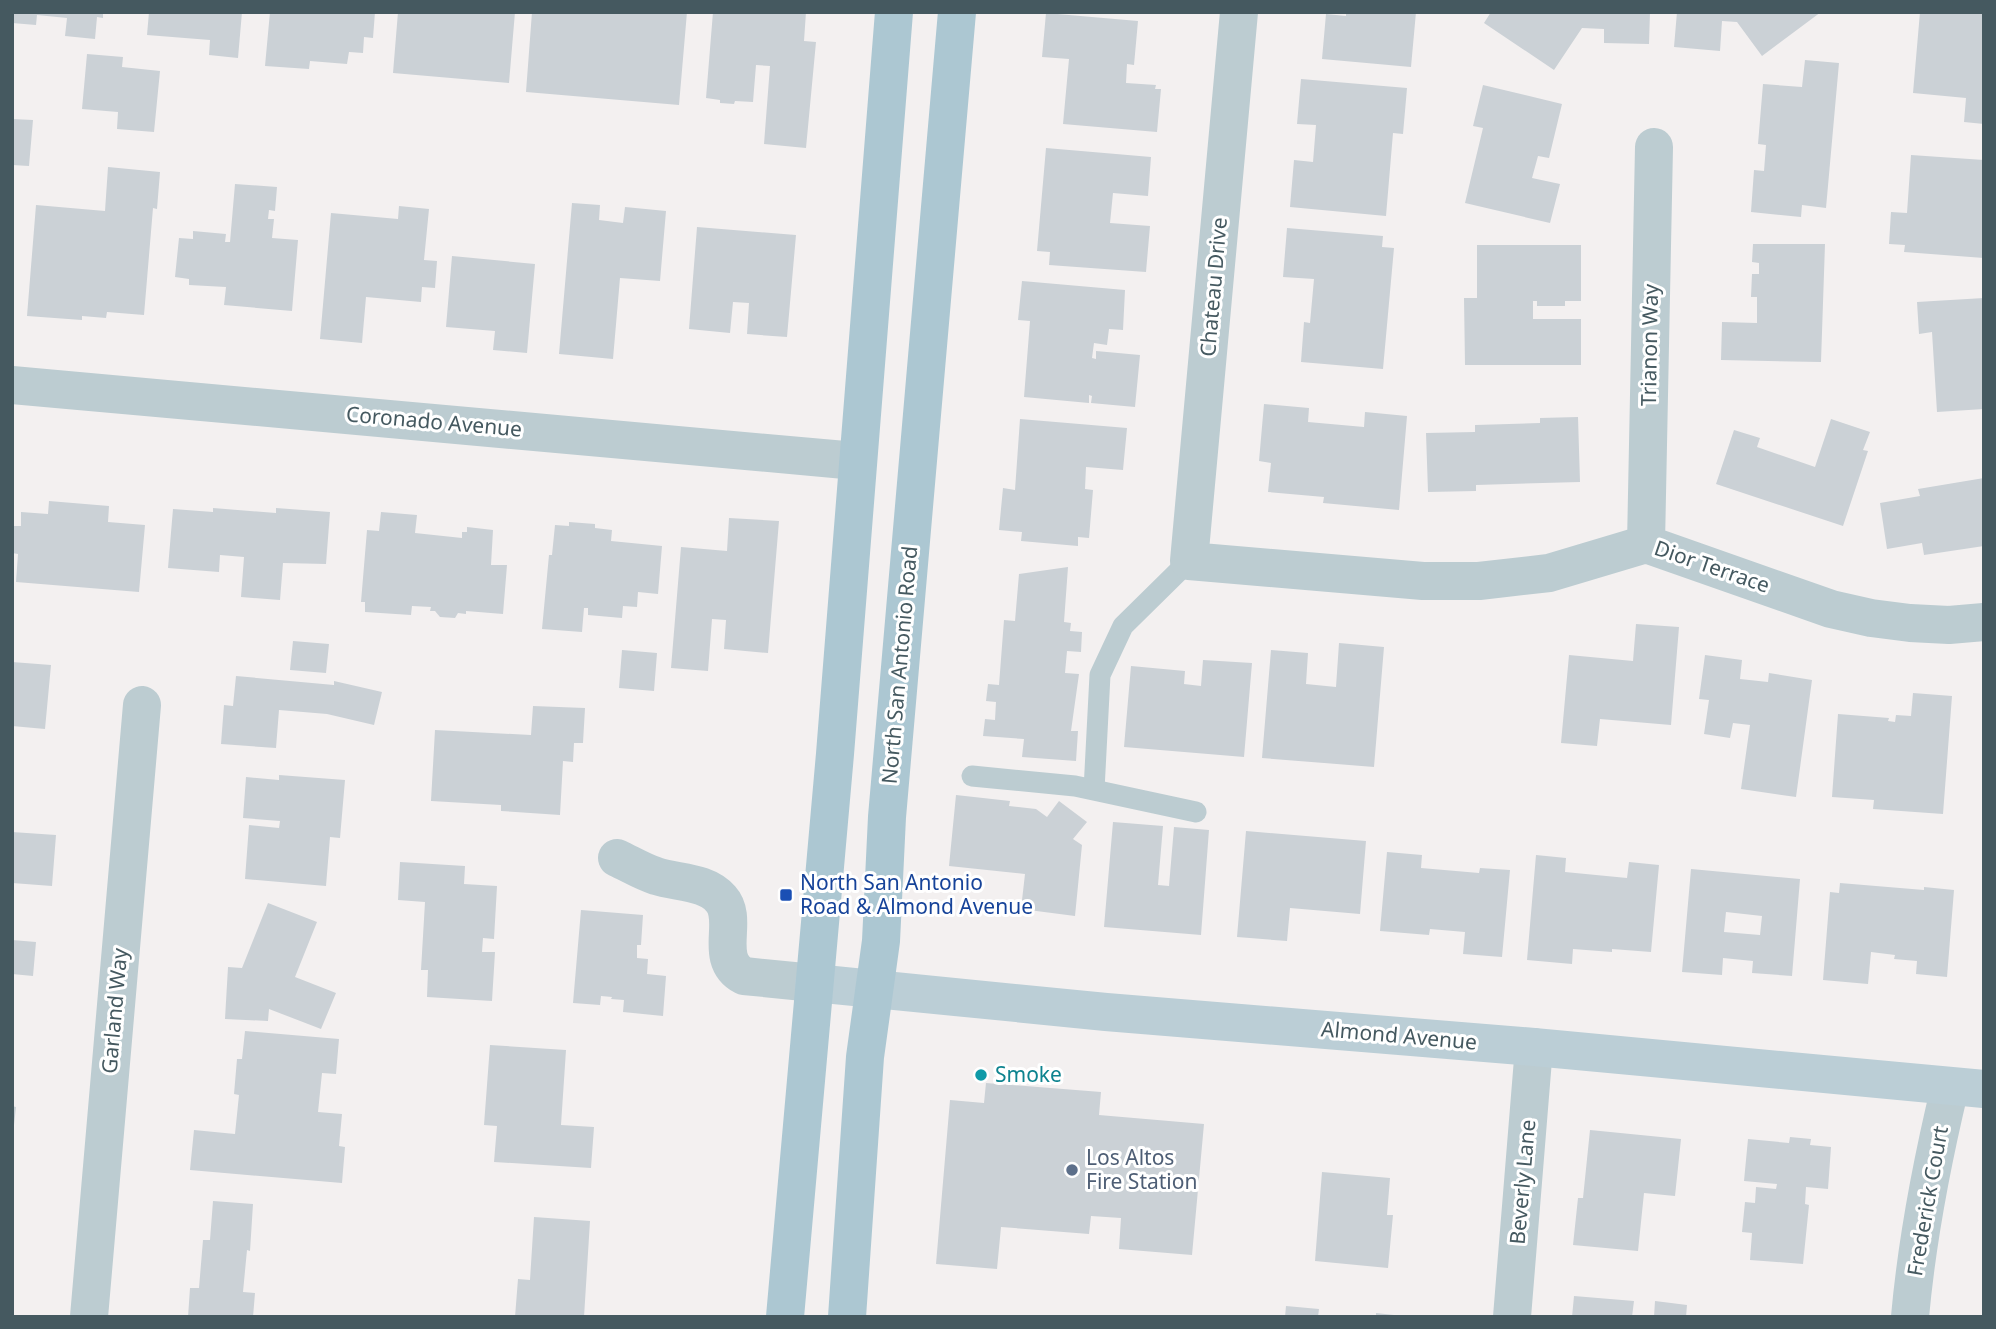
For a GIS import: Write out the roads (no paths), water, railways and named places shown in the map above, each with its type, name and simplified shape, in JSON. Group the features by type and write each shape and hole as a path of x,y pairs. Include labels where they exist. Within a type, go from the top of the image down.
{"main road":[{"path":"785,1317 835,754 856,461 894,12"},
{"name":"North San Antonio Road","path":"847,1317 865,1057 881,941 887,817 957,12"}],"street":[{"name":"Chateau Drive","path":"1189,561 1239,12"},
{"name":"Trianon Way","path":"1646,544 1654,147"},
{"name":"Coronado Avenue","path":"12,385 856,461"},
{"name":"Dior Terrace","path":"1189,561 1423,581 1479,581 1549,573 1646,544 1831,608 1871,618 1949,625 1984,622"},
{"name":"Garland Way","path":"89,1317 142,705"},
{"path":"617,858 655,876 706,887 716,893 724,902 727,911 729,958 734,971 744,976 814,983"},
{"name":"Almond Avenue","path":"814,983 1119,1013 1534,1047 1967,1088"},
{"name":"Beverly Lane","path":"1511,1317 1534,1047"},
{"name":"Frederick Court","path":"1910,1317 1930,1175 1967,1088"}],"lane":[{"path":"1094,790 1100,675 1123,626 1189,561"},
{"path":"972,776 1075,786 1196,812"}],"place":[{"name":"North San Antonio Road & Almond Avenue","path":"786,895"},
{"name":"Smoke","path":"981,1075"},
{"name":"Los Altos Fire Station","path":"1072,1170"}]}
